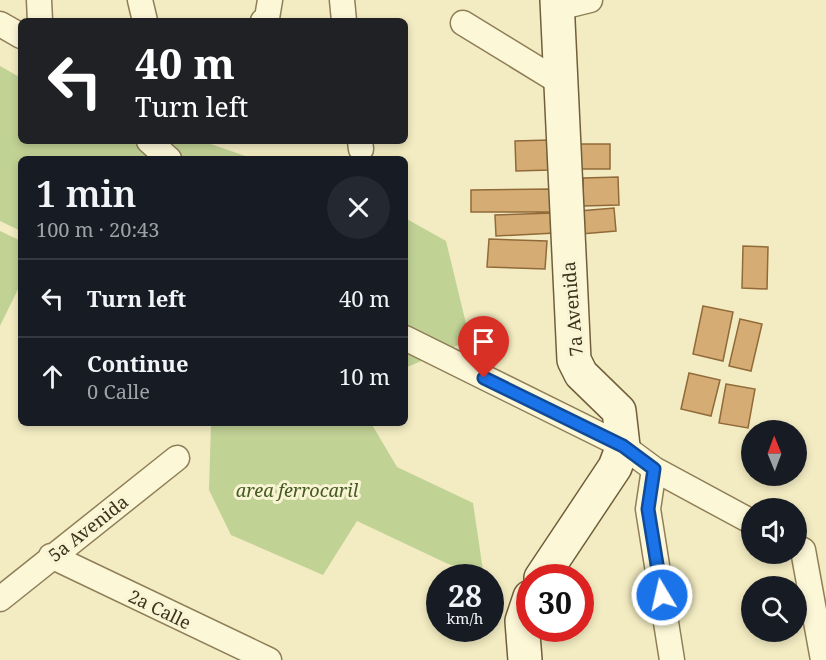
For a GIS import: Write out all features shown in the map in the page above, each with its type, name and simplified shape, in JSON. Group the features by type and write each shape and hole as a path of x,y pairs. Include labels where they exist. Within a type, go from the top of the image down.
{"street":[{"path":"39,0 40,18"},
{"path":"140,0 144,18"},
{"path":"267,18 270,0"},
{"path":"342,0 344,18"},
{"path":"557,4 590,0"},
{"name":"7a Avenida","path":"557,4 568,281 574,360 581,374 619,411 623,446"},
{"path":"463,23 561,83"},
{"path":"0,24 18,34"},
{"path":"152,144 166,156"},
{"path":"408,339 623,446 654,469 741,516"},
{"path":"550,564 615,467 623,446"},
{"name":"5a Avenida","path":"0,599 51,556 177,458"},
{"path":"654,469 648,509 672,660"},
{"path":"807,551 826,560"},
{"name":"2a Calle","path":"51,556 269,660"},
{"path":"803,564 823,660"},
{"path":"524,642 525,660"}],"green space":[{"path":"0,66 18,76 18,144 211,144 245,156 18,156 18,230 0,221"},
{"path":"408,220 446,241 470,340 408,367"},
{"path":"0,231 18,240 18,289 0,326"},
{"name":"area ferrocaril","path":"211,426 373,426 397,467 473,503 482,564 449,564 357,521 323,575 231,535 209,490"}],"building":[{"path":"549,140 550,170 516,171 515,141"},
{"path":"575,144 610,144 610,169 575,169"},
{"path":"618,177 619,205 583,206 583,178"},
{"path":"553,189 554,212 471,212 471,190"},
{"path":"614,208 616,231 581,234 579,211"},
{"path":"554,213 555,233 496,236 495,215"},
{"path":"489,239 547,241 545,269 487,267"},
{"path":"743,246 768,247 767,289 742,288"},
{"path":"703,306 733,312 723,361 693,354"},
{"path":"740,319 762,324 751,371 729,366"},
{"path":"689,373 720,380 711,416 681,409"},
{"path":"726,384 755,389 749,420 741,420 741,427 719,423"}],"route":[{"path":"484,378 623,446 654,469 648,509 662,595"}]}
